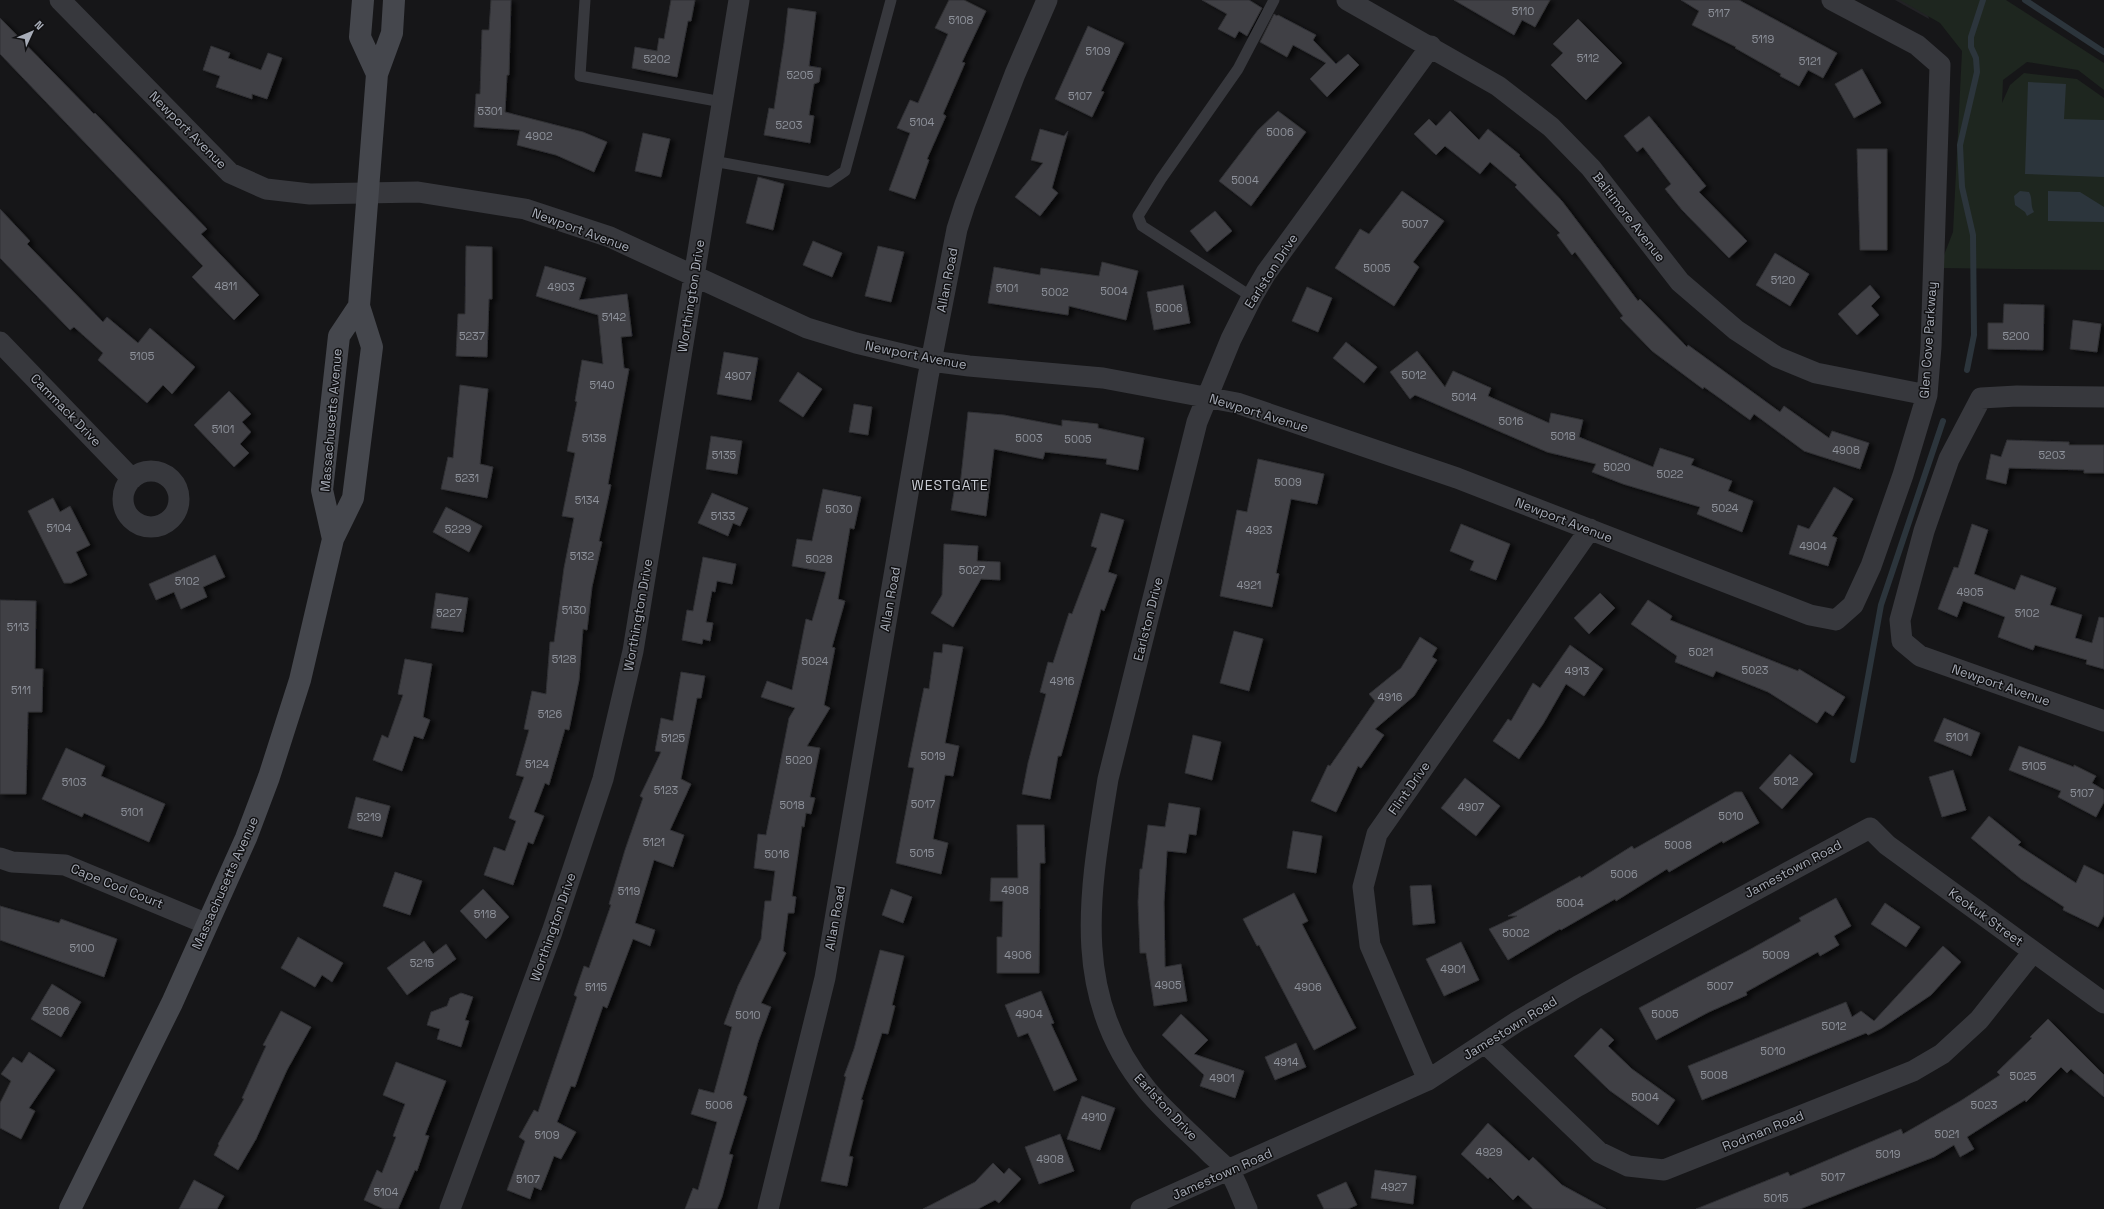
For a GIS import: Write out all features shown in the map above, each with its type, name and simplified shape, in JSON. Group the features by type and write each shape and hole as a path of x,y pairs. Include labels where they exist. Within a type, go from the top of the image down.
{"main road":[{"name":"Massachusetts Avenue","path":"363,0 360,37 377,74"},
{"name":"Massachusetts Avenue","path":"70,1209 172,1003 246,838 269,777 300,680 333,539 353,498 372,347 359,306 377,74 392,33 394,0"},
{"name":"Massachusetts Avenue","path":"333,539 322,490 338,344 339,336 359,306"}],"street":[{"name":"Newport Avenue","path":"60,0 230,173 266,189 310,194 418,192 525,209 610,237 807,328 856,343 931,360 969,366 1103,378 1237,403 1457,478 1810,615 1836,620"},
{"name":"Worthington Drive","path":"450,1209 552,932 603,779 633,651 739,0"},
{"name":"Allan Road","path":"768,1209 825,978 931,360 957,229 965,204 1015,74 1047,0"},
{"name":"Baltimore Avenue","path":"1347,0 1431,46 1498,86 1551,127 1591,168 1680,282 1736,330 1777,357 1816,373 1927,395"},
{"name":"Glen Cove Parkway","path":"1832,0 1917,45 1940,65 1931,347 1927,395 1903,475 1871,566 1853,605 1836,620"},
{"name":"Earlston Drive","path":"1247,1209 1229,1171 1148,1091 1114,1040 1100,1003 1093,971 1090,933 1094,880 1108,779 1197,422 1231,339 1266,273 1431,46"},
{"name":"Cammack Drive","path":"0,342 132,479"},
{"name":"Newport Avenue","path":"2104,397 2018,396 1981,398 1949,459 1924,531 1900,620 1902,641 1920,656 2104,721"},
{"name":"Flint Drive","path":"1428,1080 1370,945 1363,887 1377,834 1590,530"},
{"name":"Jamestown Road","path":"1142,1209 1428,1080 1578,986 1870,828"},
{"name":"Keokuk Street","path":"1870,828 1887,845 2104,1003"},
{"name":"Cape Cod Court","path":"0,858 12,862 65,865 207,924"},
{"name":"Rodman Road","path":"1485,1043 1599,1152 1628,1166 1664,1170 1913,1071 1942,1054 1979,1020 2033,952"}],"lane":[{"path":"586,0 580,76 722,102"},
{"path":"713,161 829,182 845,171 891,0"},
{"path":"1252,297 1142,226 1138,216 1161,178 1238,69 1274,0"}],"shaded area":[{"path":"1895,0 1925,0 1929,19"},
{"path":"1900,0 2006,0 2104,63 2104,90 2078,70 2027,62 2003,80 2002,103 2010,85 2024,73 2077,79 2104,98 2104,270 1939,268 1953,232 1962,51 1940,23"},
{"path":"2028,82 2066,84 2064,119 2104,120 2104,177 2025,174"},
{"path":"2020,191 2029,192 2031,197 2034,212 2027,216 2025,212 2015,205 2014,196"},
{"path":"2048,191 2080,192 2104,207 2104,222 2048,221"}],"building":[{"path":"491,0 511,0 509,75 507,75 505,112 583,132 607,142 594,172 556,155 517,145 520,130 474,127 476,94 480,94 482,30 489,30"},
{"path":"671,0 695,0 691,21 688,21 677,77 632,68 635,47 657,51 659,38 664,39"},
{"path":"949,0 964,0 986,11 962,62 965,63 943,114 946,116 927,159 929,160 915,199 889,190 910,133 897,128 910,100 918,103 948,34 935,28"},
{"path":"1202,0 1249,0 1262,8 1247,36 1239,31 1235,38 1218,29 1227,14"},
{"path":"1454,0 1550,0 1535,27 1522,20 1514,35"},
{"path":"1681,0 1739,0 1837,53 1823,78 1808,70 1799,86 1780,76 1781,74 1735,48 1736,47 1692,25 1699,11"},
{"path":"788,8 816,12 809,66 821,68 819,82 814,84 809,115 814,116 810,143 764,135 769,108 774,109"},
{"path":"1274,14 1316,35 1313,40 1336,64 1348,54 1359,65 1327,97 1310,79 1326,63 1293,45 1287,57 1260,42"},
{"path":"0,18 94,114 95,113 207,229 201,234 259,295 234,320 192,277 203,266 0,54"},
{"path":"1578,19 1622,63 1586,100 1551,65 1563,53 1553,44"},
{"path":"1088,26 1124,43 1101,91 1104,92 1092,117 1055,99"},
{"path":"211,46 230,53 228,58 261,70 268,53 282,58 267,99 252,94 252,99 216,87 220,76 203,70"},
{"path":"1862,69 1881,103 1854,118 1835,84"},
{"path":"1278,111 1306,132 1251,206 1219,181 1258,130"},
{"path":"1450,111 1479,140 1488,129 1520,155 1519,156 1562,201 1638,301 1640,299 1687,347 1688,345 1780,412 1784,406 1829,438 1832,431 1869,443 1860,469 1804,451 1754,414 1750,420 1704,387 1703,389 1652,351 1620,318 1623,316 1575,252 1572,255 1557,235 1560,233 1515,187 1517,185 1490,162 1480,174 1445,146 1436,155 1414,134 1429,119 1436,126"},
{"path":"1649,116 1706,186 1699,192 1747,241 1729,258 1682,210 1665,189 1671,184 1643,147 1637,152 1624,136"},
{"path":"1040,129 1064,136 1068,131 1052,188 1058,193 1040,216 1015,197 1043,163 1031,160"},
{"path":"643,133 670,139 661,177 635,171"},
{"path":"1857,149 1887,149 1887,250 1860,250"},
{"path":"758,177 784,184 773,230 746,223"},
{"path":"1402,191 1444,221 1413,262 1419,267 1394,306 1335,268 1360,229 1369,234"},
{"path":"0,209 30,241 27,244 103,322 107,317 138,343 150,328 195,367 172,394 163,385 147,403 98,360 103,353 74,327 70,330 0,258"},
{"path":"1215,211 1232,231 1207,252 1190,231"},
{"path":"813,241 842,253 832,277 803,265"},
{"path":"466,246 492,247 492,299 489,299 487,357 456,356 458,314 465,314"},
{"path":"878,246 904,252 891,302 865,296"},
{"path":"1775,253 1809,274 1790,306 1756,285"},
{"path":"1102,262 1138,271 1126,320 1069,306 1068,315 988,303 994,267 1040,275 1041,268 1099,276"},
{"path":"545,266 586,278 579,300 627,294 632,336 621,337 624,368 629,369 608,484 611,485 599,541 602,542 592,587 587,630 583,629 579,680 569,730 565,729 549,785 545,783 534,812 544,816 533,844 528,842 513,885 484,875 494,847 505,851 516,821 509,818 524,777 516,775 529,730 524,729 532,691 546,694 550,642 554,642 564,568 574,518 562,516 575,453 567,451 577,402 575,401 582,360 603,364 598,315 536,296"},
{"path":"1183,285 1190,323 1154,330 1147,292"},
{"path":"1870,285 1880,297 1871,306 1879,315 1857,335 1838,314"},
{"path":"1307,287 1332,298 1318,332 1292,321"},
{"path":"2004,304 2044,305 2043,350 1988,349 1988,323 2003,323"},
{"path":"2073,320 2101,324 2097,352 2070,349"},
{"path":"1346,342 1377,367 1364,383 1333,358"},
{"path":"1417,351 1445,387 1453,371 1491,388 1488,396 1549,423 1551,413 1583,420 1579,437 1653,467 1660,448 1694,459 1691,465 1732,481 1728,491 1753,501 1742,532 1697,514 1700,507 1623,484 1592,472 1596,464 1547,452 1415,395 1410,399 1390,372"},
{"path":"724,352 758,358 751,400 717,394"},
{"path":"798,372 822,389 803,417 779,401"},
{"path":"460,385 488,389 480,464 493,467 487,498 441,489 448,457 453,458"},
{"path":"229,391 251,414 242,422 251,432 240,444 249,453 234,467 194,425"},
{"path":"854,404 872,407 868,435 849,432"},
{"path":"968,412 1004,415 1062,426 1062,420 1098,424 1098,428 1144,438 1138,470 1106,464 1107,459 1045,452 1043,459 994,449 986,516 951,510 955,486 960,486"},
{"path":"711,436 742,441 737,474 706,469"},
{"path":"2007,440 2069,442 2069,445 2104,445 2104,473 2084,473 2084,470 2009,468 2006,484 1986,479 1991,454 2001,457"},
{"path":"1258,459 1324,474 1317,504 1291,499 1276,573 1279,574 1272,607 1220,596 1237,510 1247,512"},
{"path":"1834,487 1853,499 1832,536 1837,538 1828,566 1789,554 1798,525 1809,529"},
{"path":"823,489 861,497 854,529 850,528 838,599 845,601 832,647 835,648 824,705 830,708 807,746 820,748 810,797 815,798 811,814 806,813 804,827 802,826 792,896 796,897 794,913 788,913 783,951 786,953 761,1003 771,1007 758,1042 743,1095 747,1097 729,1154 733,1155 722,1197 717,1209 685,1209 693,1188 698,1190 717,1122 691,1114 699,1089 714,1093 732,1027 724,1024 738,986 761,939 765,901 771,901 775,871 754,868 758,834 766,835 789,718 795,708 761,697 767,681 792,690 806,619 812,621 826,572 792,566 797,539 812,541"},
{"path":"712,493 748,508 740,526 733,523 728,536 698,523"},
{"path":"53,498 60,512 70,506 90,545 76,552 87,575 71,583 64,583 28,511"},
{"path":"446,507 482,526 469,552 433,532"},
{"path":"1101,513 1124,520 1108,572 1117,575 1104,611 1101,609 1061,756 1058,756 1050,799 1022,794 1028,763 1046,694 1040,692 1048,662 1053,663 1069,613 1072,614 1097,548 1091,546"},
{"path":"1461,524 1510,544 1496,580 1470,570 1474,561 1450,551"},
{"path":"1972,524 1988,530 1974,574 2015,590 2021,575 2056,588 2050,605 2082,615 2075,638 2092,643 2099,617 2104,618 2104,669 2086,664 2087,660 2035,645 2033,650 1998,637 2005,617 1963,601 1957,617 1938,609 1954,567 1958,568"},
{"path":"944,544 978,546 977,561 1000,562 1000,580 981,579 953,627 931,613 942,595"},
{"path":"215,555 225,577 203,587 207,597 181,609 174,592 156,600 149,584"},
{"path":"703,557 736,564 732,584 717,581 715,592 712,591 706,622 713,623 710,641 703,639 702,644 682,640 687,610 693,611"},
{"path":"436,593 468,598 463,632 431,628"},
{"path":"1600,593 1615,608 1589,634 1574,618"},
{"path":"0,600 36,601 35,669 43,669 42,712 28,712 26,794 0,794"},
{"path":"1648,600 1672,616 1670,620 1798,671 1799,669 1845,697 1833,716 1825,711 1817,723 1768,692 1716,671 1713,677 1675,662 1677,656 1631,624"},
{"path":"1234,631 1263,639 1249,691 1220,683"},
{"path":"1420,637 1437,648 1432,657 1437,660 1414,696 1375,729 1384,735 1361,768 1358,766 1336,812 1311,801 1328,765 1330,766 1375,701 1369,694 1401,668"},
{"path":"943,644 963,647 945,743 959,746 953,776 945,775 933,839 948,843 941,874 896,863 914,768 908,767 924,688 929,689 934,652 942,653"},
{"path":"1570,645 1603,669 1584,696 1566,684 1543,724 1519,759 1493,741 1508,719 1511,721 1533,683 1540,688"},
{"path":"405,659 432,664 423,717 430,720 423,739 414,736 402,771 373,760 382,735 388,738 403,695 398,694"},
{"path":"681,672 705,676 701,698 697,698 681,779 691,784 670,830 684,835 673,867 654,860 635,923 655,930 650,946 633,939 607,1008 603,1006 575,1087 571,1086 557,1122 576,1132 561,1159 554,1156 541,1190 534,1187 530,1199 507,1190 525,1141 519,1137 534,1110 538,1112 577,997 574,995 584,966 589,968 611,905 609,904 625,850 643,798 640,796 661,752 655,751 661,718 673,721"},
{"path":"1944,718 1980,733 1971,756 1934,741"},
{"path":"1193,735 1221,742 1212,780 1185,773"},
{"path":"2019,746 2074,767 2074,765 2096,776 2092,783 2104,790 2104,802 2096,817 2058,797 2061,791 2009,770"},
{"path":"66,748 105,766 101,776 165,804 149,842 84,813 82,817 42,799"},
{"path":"1790,754 1813,774 1782,809 1759,788"},
{"path":"1953,770 1966,810 1942,817 1929,777"},
{"path":"1465,778 1500,806 1476,836 1441,808"},
{"path":"1735,792 1742,792 1759,823 1723,843 1722,841 1669,872 1667,869 1616,901 1615,899 1561,930 1560,929 1508,960 1489,929 1517,916 1508,916 1580,876 1581,878 1632,846 1634,849"},
{"path":"356,797 390,806 382,837 348,828"},
{"path":"1169,803 1200,808 1196,835 1189,834 1186,853 1167,851 1164,902 1165,967 1181,964 1187,1001 1154,1006 1146,953 1140,953 1138,902 1140,869 1142,869 1148,825 1165,827"},
{"path":"1989,816 2021,842 2018,845 2076,883 2084,865 2104,875 2104,915 2098,927 2063,910 2064,907 2021,879 1971,838"},
{"path":"1017,825 1044,825 1045,863 1040,863 1039,973 997,973 997,937 1002,937 1003,901 990,901 991,878 1018,878"},
{"path":"1293,831 1322,836 1316,873 1287,868"},
{"path":"395,872 422,881 410,915 383,906"},
{"path":"1431,885 1435,923 1413,925 1410,886"},
{"path":"483,889 509,917 486,939 460,911"},
{"path":"891,889 912,897 903,923 882,915"},
{"path":"1294,893 1308,921 1302,924 1356,1028 1314,1050 1259,945 1257,946 1243,919"},
{"path":"1836,898 1851,926 1834,936 1839,945 1820,956 1818,952 1746,992 1747,995 1709,1012 1656,1040 1639,1008 1801,921 1799,918"},
{"path":"1885,903 1920,927 1906,947 1871,924"},
{"path":"0,906 59,923 61,919 117,939 104,977 0,940"},
{"path":"298,937 343,963 332,982 322,975 315,987 281,968"},
{"path":"424,941 433,954 446,944 456,959 407,995 387,968"},
{"path":"1461,942 1479,980 1444,996 1426,959"},
{"path":"1943,946 1961,962 1931,995 1882,1028 1868,1035 1866,1033 1702,1100 1688,1066 1846,1002 1852,1017 1861,1011 1874,1021"},
{"path":"880,950 904,956 892,1005 895,1006 888,1034 882,1033 861,1100 863,1100 849,1156 853,1157 847,1186 821,1181 846,1077 844,1076 854,1049"},
{"path":"52,984 81,1002 61,1037 31,1019"},
{"path":"1041,991 1054,1023 1051,1024 1077,1080 1054,1091 1028,1033 1018,1037 1005,1005"},
{"path":"461,993 473,997 465,1020 469,1021 461,1047 437,1039 440,1029 427,1025 431,1012 447,1006 450,998"},
{"path":"281,1011 311,1027 287,1070 256,1139 238,1170 214,1155 219,1145 218,1144 244,1099 242,1098 266,1046 263,1045"},
{"path":"1181,1014 1208,1040 1194,1054 1244,1071 1235,1098 1200,1086 1204,1075 1162,1035"},
{"path":"2048,1019 2104,1075 2104,1097 2071,1069 2067,1073 2061,1067 2026,1102 2025,1100 1967,1137 1974,1149 1960,1157 1954,1145 1934,1157 1800,1209 1696,1209 1788,1172 1790,1176 1901,1129 1903,1134 1962,1100 2000,1075 1997,1072 2032,1038 2030,1037"},
{"path":"1601,1028 1614,1040 1608,1046 1632,1069 1675,1100 1658,1125 1609,1090 1574,1056"},
{"path":"1296,1043 1306,1067 1275,1080 1265,1057"},
{"path":"29,1052 55,1070 29,1108 35,1111 21,1139 0,1128 0,1103 11,1081 1,1074 13,1057 22,1063"},
{"path":"396,1062 446,1081 425,1135 429,1136 417,1171 415,1170 398,1209 384,1209 364,1200 377,1170 382,1173 396,1137 393,1136 405,1104 383,1095"},
{"path":"1082,1096 1115,1108 1100,1150 1067,1139"},
{"path":"1488,1123 1529,1161 1533,1157 1562,1185 1606,1209 1533,1209 1518,1195 1513,1200 1490,1177 1488,1179 1461,1154"},
{"path":"1060,1134 1074,1171 1039,1184 1025,1147"},
{"path":"993,1163 1004,1174 1009,1168 1021,1179 999,1203 995,1200 978,1209 923,1209 975,1182"},
{"path":"1375,1170 1416,1176 1413,1204 1371,1198"},
{"path":"194,1180 224,1196 217,1209 179,1209"},
{"path":"1346,1182 1357,1205 1348,1209 1324,1209 1317,1195"}],"waterway":[{"path":"1967,370 1974,335 1973,235 1962,187 1960,145 1977,72 1976,58 1971,47 1971,37 1983,0"},
{"path":"2025,0 2104,52"},
{"path":"1853,760 1881,605 1943,421"}],"district":[{"name":"WESTGATE","path":"950,485"}]}
